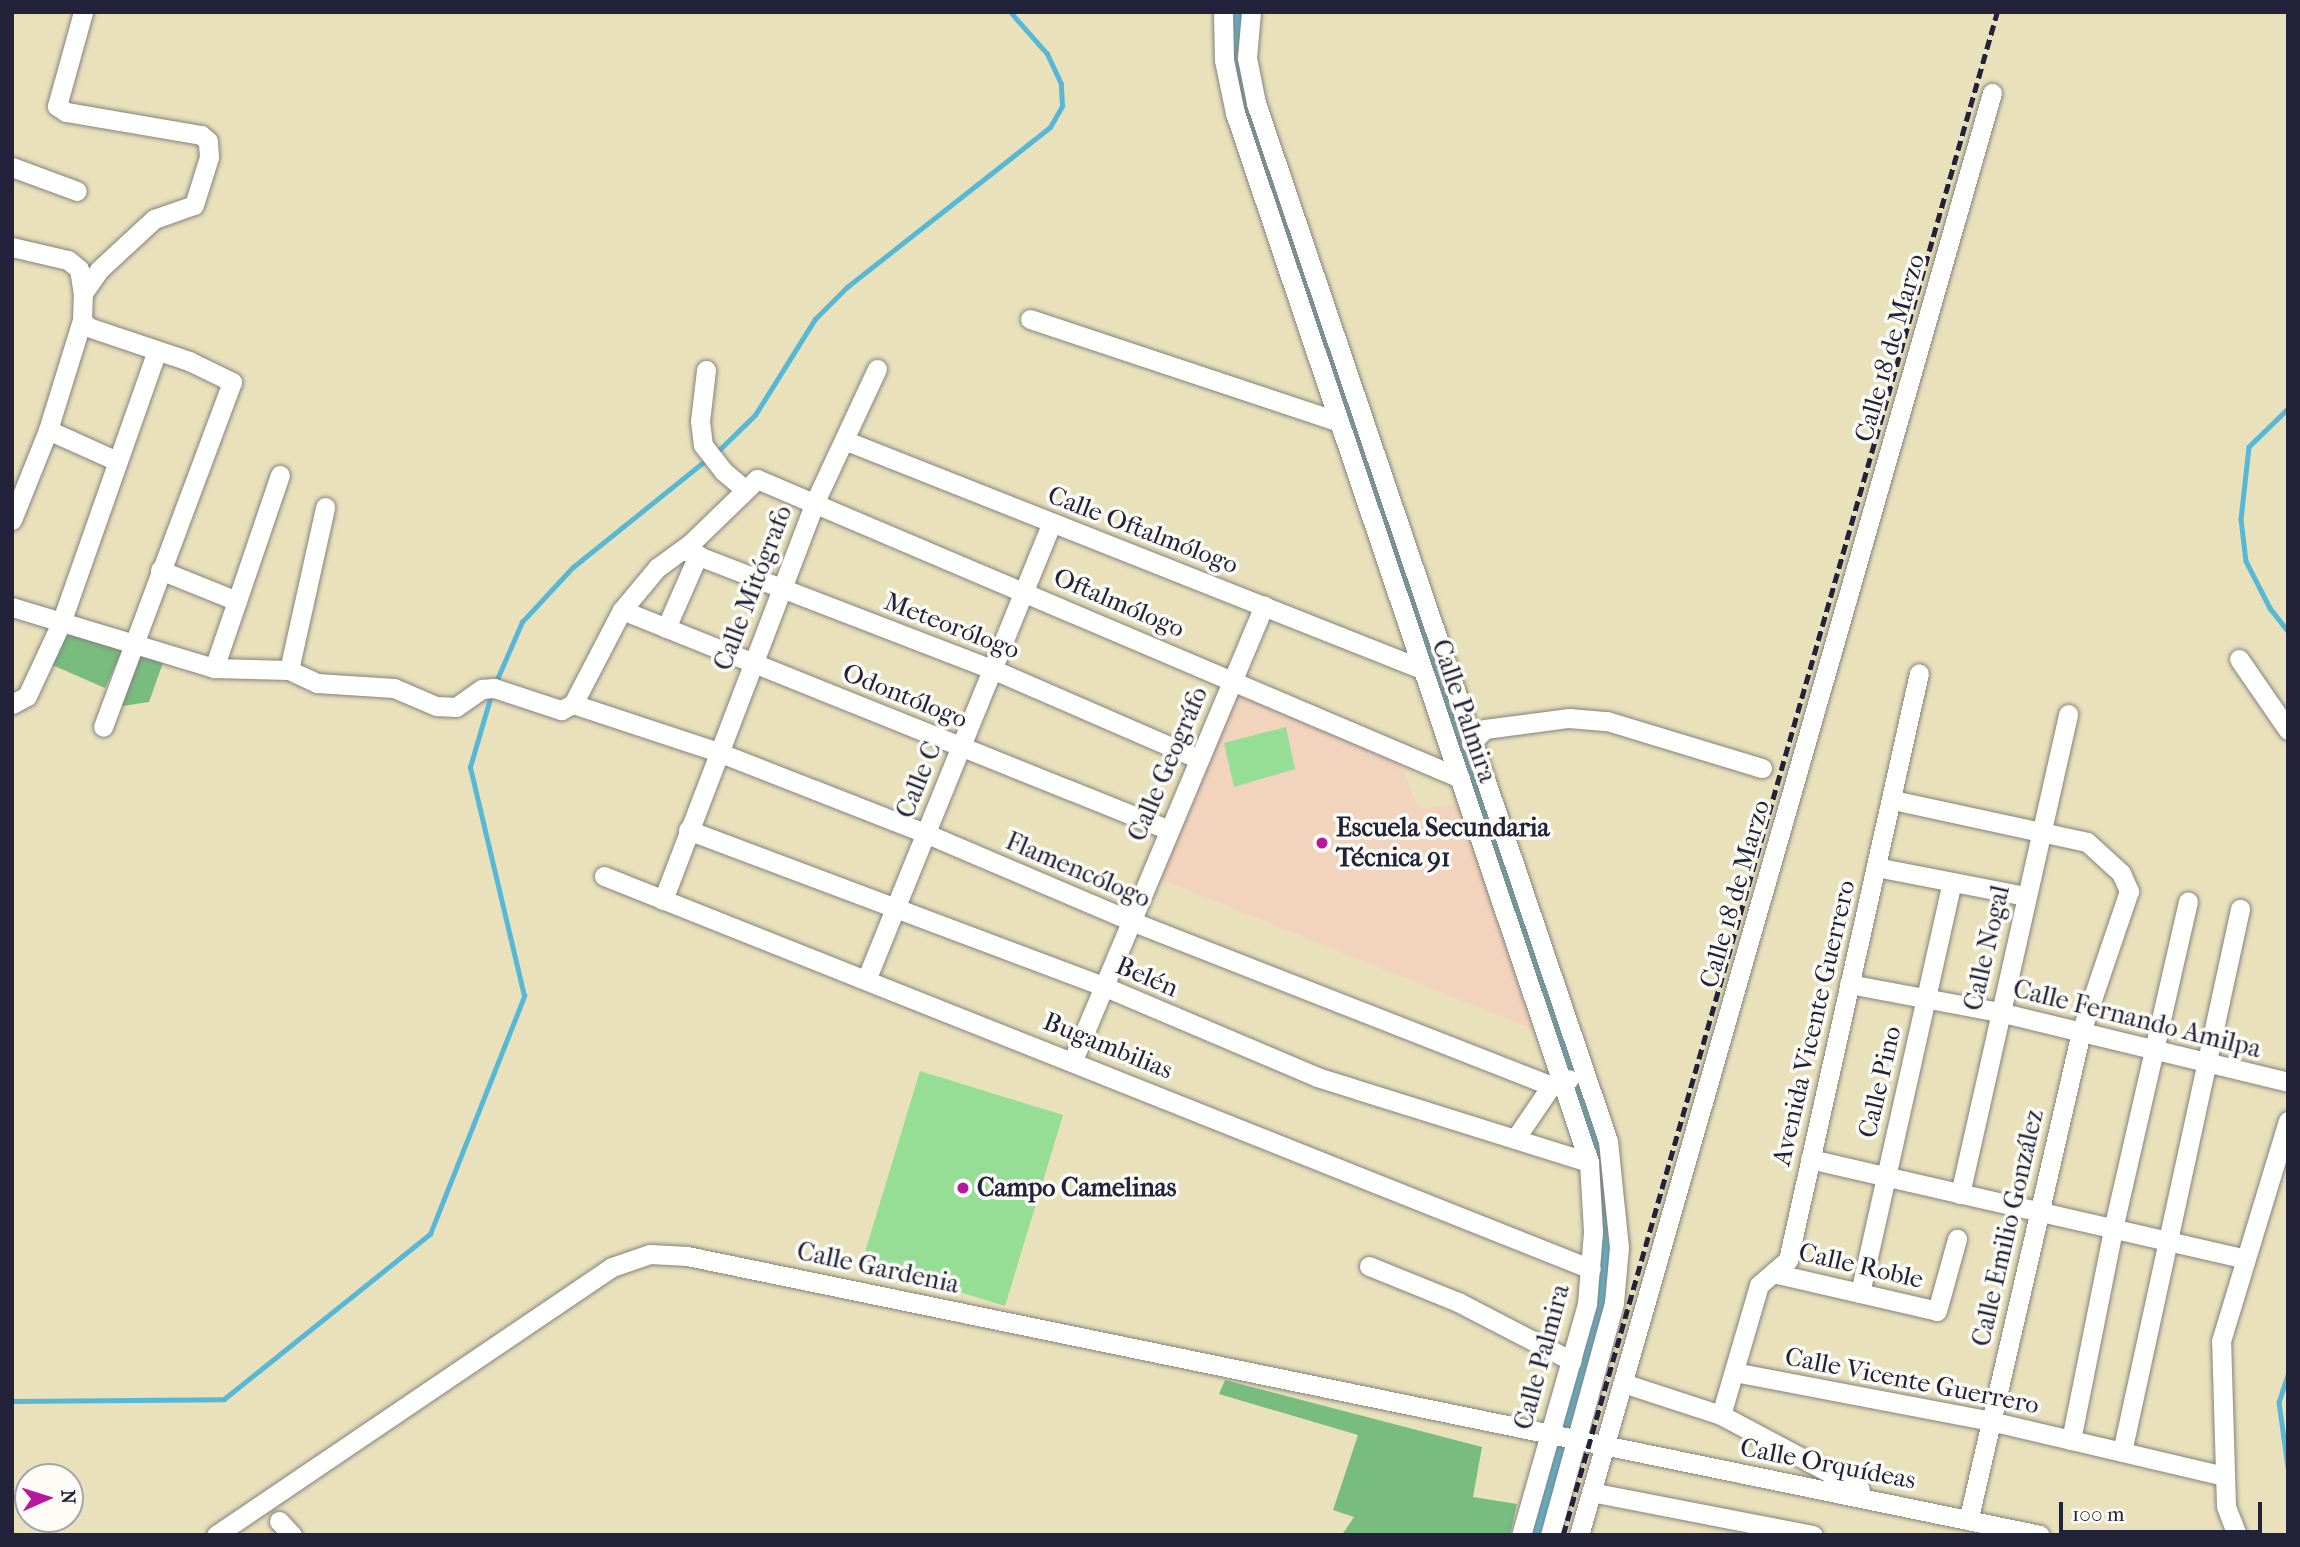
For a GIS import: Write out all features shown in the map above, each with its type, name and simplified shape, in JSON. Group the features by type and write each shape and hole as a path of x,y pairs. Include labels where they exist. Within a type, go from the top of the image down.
{"street":[{"path":"82,12 57,106 66,112 201,135 208,141 209,156 194,205 154,219 100,269 83,293"},
{"name":"Calle Palmira","path":"1223,12 1224,60 1235,113 1336,421 1460,778 1494,840 1569,1079 1589,1162 1591,1269 1587,1304 1572,1362 1564,1438 1521,1535"},
{"path":"1251,12 1247,58 1256,103 1471,743 1494,840 1569,1079 1608,1141 1619,1247 1614,1303 1564,1438 1550,1535"},
{"name":"Calle 18 de Marzo","path":"1580,1535 1992,93"},
{"path":"12,167 77,191"},
{"path":"12,247 68,260 79,269 83,293 82,320 48,430 12,520"},
{"path":"1030,319 1336,421"},
{"path":"82,320 88,327 156,353 189,361 232,382 103,727"},
{"path":"12,705 27,696 61,623 156,353"},
{"name":"Calle Mitógrafo","path":"663,900 814,504 877,369"},
{"name":"Oftalmólogo","path":"706,370 700,435 711,456 750,483 814,504 1233,679 1460,778"},
{"path":"48,430 117,461"},
{"name":"Calle Oftalmólogo","path":"844,440 1423,669"},
{"path":"214,668 280,475"},
{"path":"666,628 691,552 750,483"},
{"path":"289,670 325,506"},
{"name":"Calle C","path":"866,980 1052,523"},
{"path":"12,607 214,668 289,670 317,683 394,688 436,706 456,706 482,689 494,688 547,708 561,710 573,704 622,610 657,568 691,552"},
{"name":"Meteorólogo","path":"691,552 992,669 1199,760"},
{"path":"160,570 237,601"},
{"name":"Calle Geográfo","path":"1073,1060 1264,606"},
{"name":"Odontólogo","path":"622,610 1169,830"},
{"path":"2239,659 2288,730"},
{"name":"Avenida Vicente Guerrero","path":"1734,1372 1759,1285 1787,1260 1875,867 1893,800 1919,673"},
{"name":"Flamencólogo","path":"573,704 718,752 925,833 1131,921 1569,1079"},
{"name":"Calle Nogal","path":"1960,1194 2068,714"},
{"path":"1471,743 1485,729 1569,718 1607,721 1762,768"},
{"path":"1893,800 2041,831"},
{"name":"Belén","path":"688,830 1103,986 1317,1077 1589,1162"},
{"name":"Calle Emilio González","path":"1969,1519 2081,1032 2129,891 2121,873 2096,846 2041,831"},
{"path":"1875,867 2025,896"},
{"name":"Bugambilias","path":"604,876 1073,1060 1591,1269"},
{"name":"Calle Pino","path":"1860,1293 1952,882"},
{"path":"2071,1440 2113,1229 2188,901"},
{"path":"2122,1452 2241,909"},
{"name":"Calle Fernando Amilpa","path":"1849,984 2000,1012 2288,1082"},
{"path":"1514,1139 1569,1079"},
{"path":"2237,1535 2226,1506 2221,1341 2288,1121"},
{"path":"1810,1159 2246,1259"},
{"name":"Calle Roble","path":"1773,1273 1937,1311 1957,1239"},
{"name":"Calle Gardenia","path":"216,1535 612,1267 650,1255 687,1256 1604,1447"},
{"path":"1369,1266 1458,1302 1572,1362"},
{"path":"1721,1415 1734,1372"},
{"name":"Calle Vicente Guerrero","path":"1734,1372 1990,1421 2225,1476"},
{"path":"1623,1383 1721,1415 1879,1500"},
{"name":"Calle Orquídeas","path":"1604,1447 1879,1500 2040,1535"},
{"path":"1591,1492 1813,1535"}],"shaded area":[{"name":"Escuela Secundaria Técnica 91","path":"1237,691 1400,761 1418,808 1459,804 1532,1029 1156,878"}],"green space":[{"path":"63,632 123,649 105,688 50,664"},
{"path":"137,650 164,660 149,702 116,707"},
{"path":"1286,727 1295,769 1234,787 1224,743"},
{"name":"Campo Camelinas","path":"920,1071 1063,1115 1005,1306 862,1262"},
{"path":"1225,1380 1482,1447 1473,1497 1517,1504 1510,1535 1342,1535 1354,1517 1333,1510 1358,1435 1219,1394"}],"waterway":[{"path":"716,453 755,415 815,319 847,287 1050,127 1062,106 1061,84 1047,54 1010,12"},
{"path":"1239,12 1233,58 1250,126 1598,1153 1607,1197 1602,1306 1536,1535"},
{"path":"2288,409 2249,447 2241,519 2246,561 2270,608 2288,631"},
{"path":"495,684 522,622 573,567 706,460"},
{"path":"12,1401 224,1399 430,1234 524,996 470,767 491,695"},
{"path":"2288,1375 2279,1402 2288,1467"}],"railway":[{"path":"1563,1535 1997,12"}],"place":[{"name":"Escuela Secundaria Técnica 91","path":"1322,843"},
{"name":"Campo Camelinas","path":"963,1188"}]}
